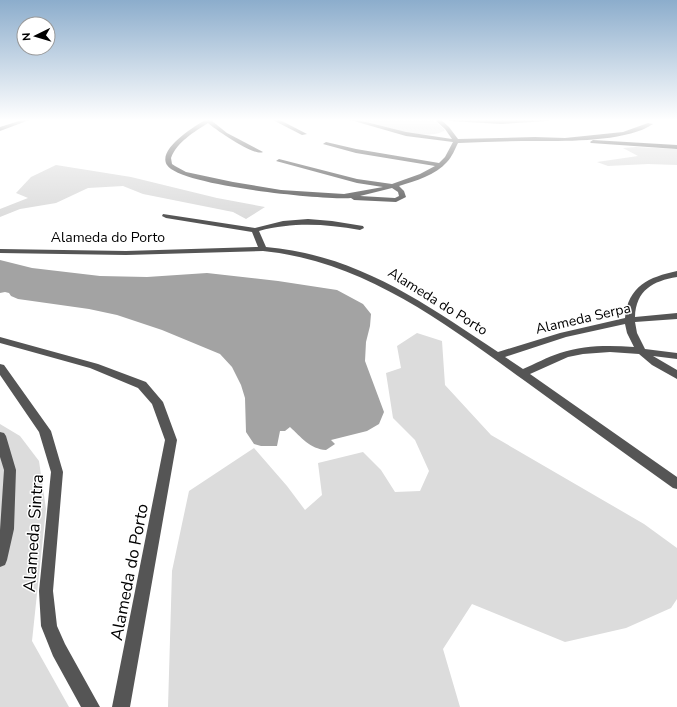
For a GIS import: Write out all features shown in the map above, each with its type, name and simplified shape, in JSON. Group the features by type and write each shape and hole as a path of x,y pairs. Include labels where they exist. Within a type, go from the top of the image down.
{"street":[{"path":"171,152 168,158 169,164 174,168 194,176 228,183 286,192 346,196 372,200 398,200 403,198 400,190 391,186 357,181 279,161"},
{"path":"361,152 388,158 440,165"},
{"path":"346,196 391,186 415,178 440,165 451,152"},
{"path":"166,216 255,230 291,221 320,221 360,228"},
{"path":"255,230 263,250"},
{"name":"Alameda do Porto","path":"0,251 126,253 263,250 285,251 355,270 382,283 421,306 522,374 677,484"},
{"path":"677,274 665,276 644,285 635,298 629,313 631,333 638,347 651,358 677,375"},
{"name":"Alameda Serpa","path":"496,356 546,338 592,327 630,320 677,316"},
{"name":"Alameda do Porto","path":"0,340 94,366 142,385 157,402 171,440 122,707"},
{"path":"522,374 568,353 601,348 624,349 677,356"},
{"name":"Alameda Sintra","path":"0,367 45,431 57,472 46,591 49,626 59,650 91,707"},
{"path":"0,436 10,470 7,529 0,560"}],"shaded area":[{"path":"630,152 677,152 677,165 648,164 608,166 597,162 638,156"},
{"path":"56,165 131,177 217,198 265,207 246,219 233,212 143,194 123,186 88,188 56,203 20,209 0,217 0,209 28,198 16,193 31,177"},
{"path":"0,260 32,268 100,276 147,277 207,273 278,281 337,290 363,304 371,314 366,342 365,361 384,412 379,424 367,431 331,440 335,444 326,450 310,445 290,427 285,431 280,431 277,446 261,446 254,444 246,432 245,398 241,385 232,367 220,354 162,330 117,315 89,309 18,299 11,296 9,293 0,293"},
{"path":"417,333 442,341 445,385 491,435 644,524 677,548 677,599 671,608 626,628 565,642 472,604 443,649 460,707 168,707 172,571 189,491 254,448 287,486 305,510 322,495 318,463 363,452 381,470 395,492 420,491 429,471 415,440 393,418 386,373 401,368 397,346"},
{"path":"0,424 20,436 39,461 46,509 32,641 69,707 0,707"}]}
